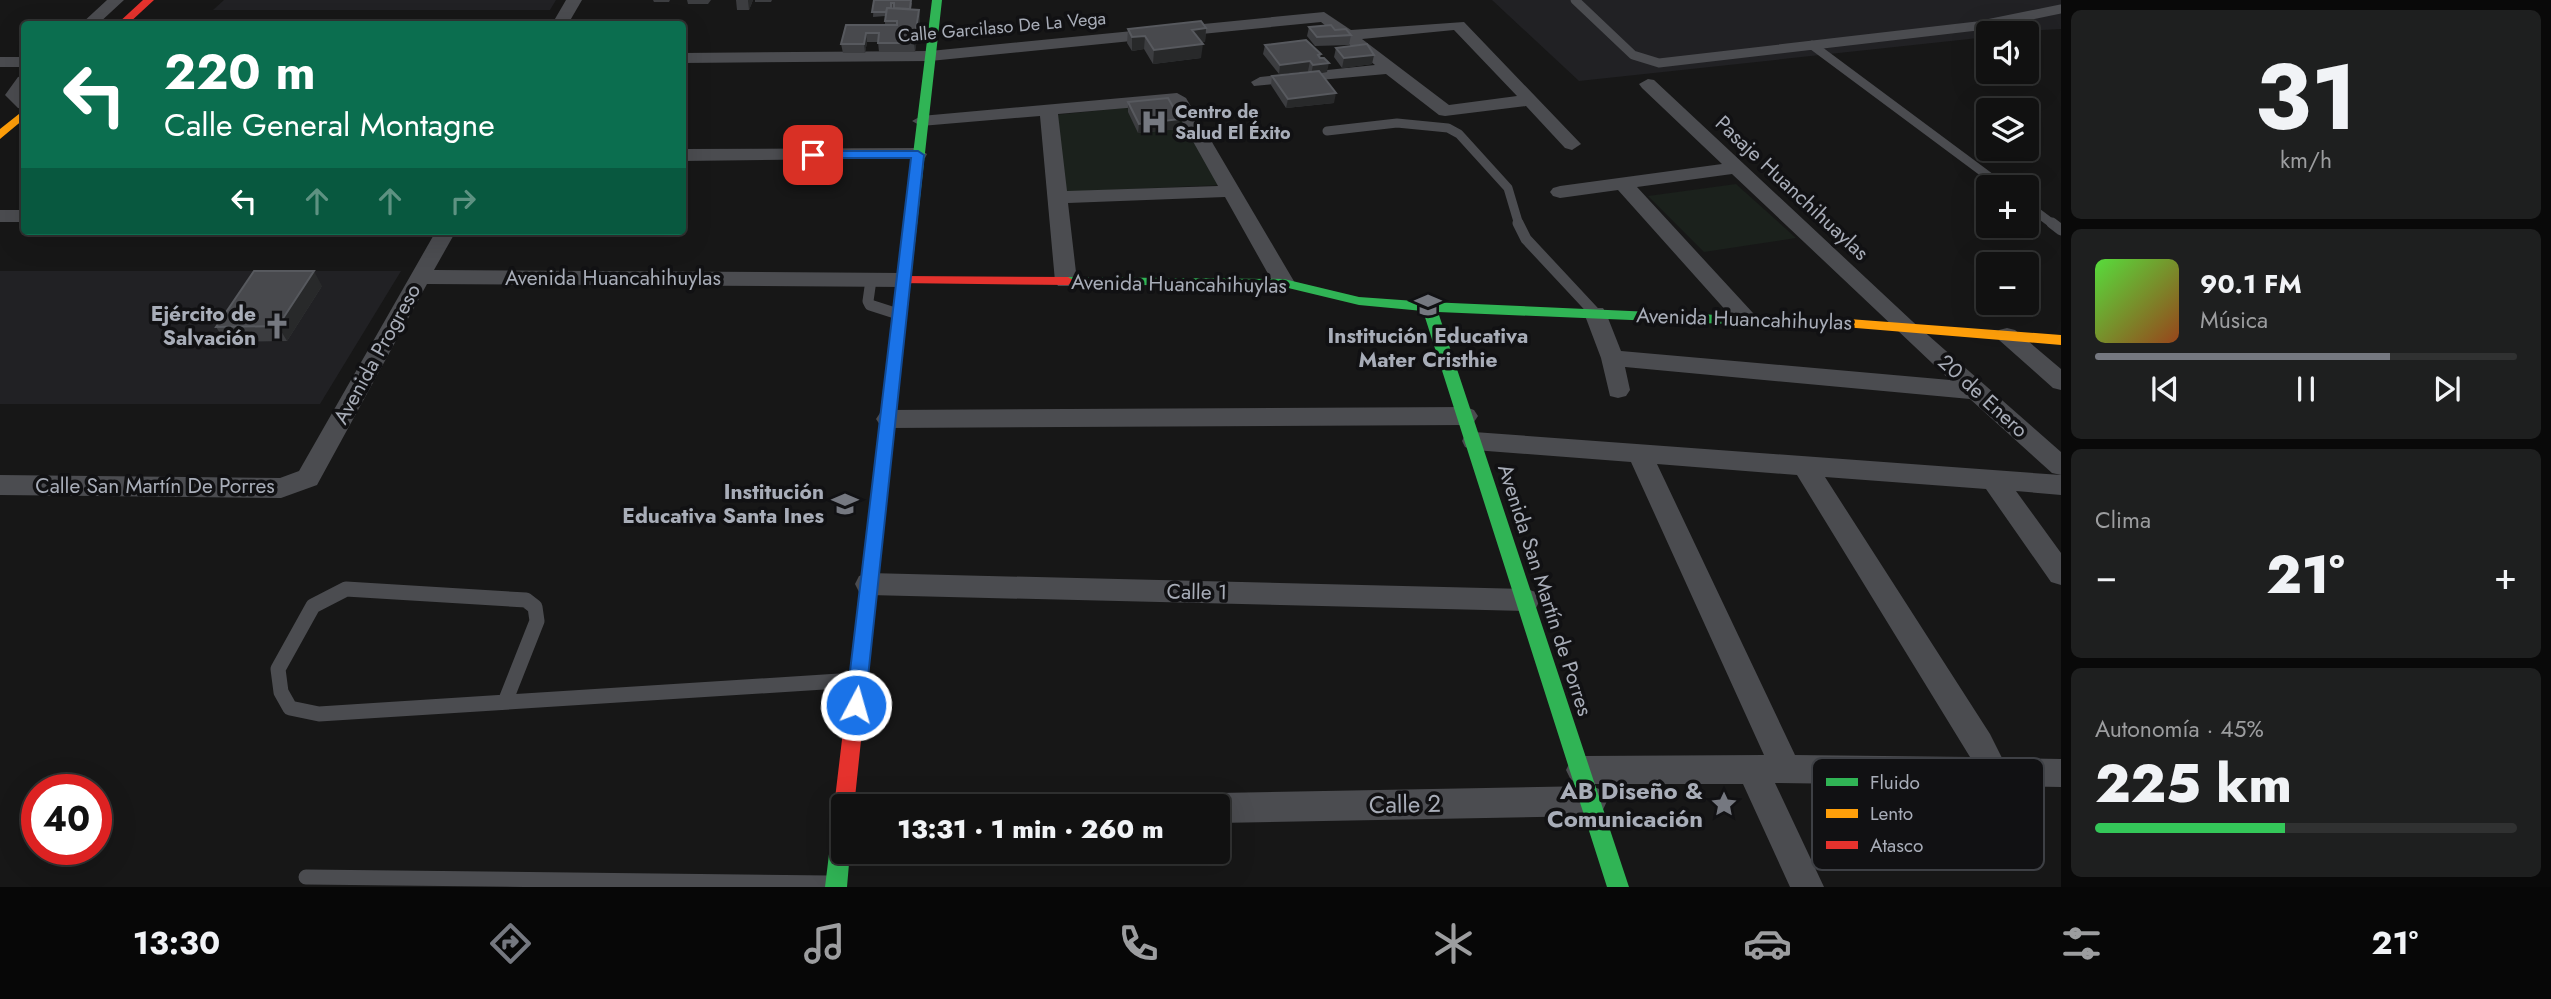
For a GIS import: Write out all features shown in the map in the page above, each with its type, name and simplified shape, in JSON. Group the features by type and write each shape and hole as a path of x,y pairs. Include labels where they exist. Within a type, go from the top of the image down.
{"street":[{"path":"92,21 117,0"},
{"path":"125,21 149,0"},
{"path":"562,21 574,0"},
{"path":"845,794 937,0"},
{"name":"Calle Garcilaso De La Vega","path":"686,58 930,56 1324,17 1347,35"},
{"path":"1347,35 1458,25 1572,144"},
{"path":"1347,35 1445,111 1530,100"},
{"path":"0,62 21,62"},
{"path":"1260,82 1390,68"},
{"name":"Pasaje Huanchihuaylas","path":"1648,84 1904,326"},
{"path":"21,85 14,94 21,100"},
{"path":"921,121 1049,112 1177,98 1284,283"},
{"path":"1049,112 1066,281"},
{"path":"686,155 918,155"},
{"path":"1560,192 1737,168"},
{"path":"1623,184 1745,318"},
{"path":"1058,197 1232,191"},
{"path":"0,216 21,216"},
{"name":"Avenida Progreso","path":"308,478 444,235"},
{"name":"Avenida Huancahihuylas","path":"421,277 1284,283 1359,301 1429,307 1904,326 2061,340"},
{"name":"Avenida San Martín de Porres","path":"1429,307 1618,887"},
{"path":"1595,313 1612,358 1618,390"},
{"name":"20 de Enero","path":"1904,326 2061,466"},
{"path":"2007,335 2061,382"},
{"path":"1612,358 1978,391"},
{"path":"888,419 1466,416"},
{"path":"1474,441 1806,468 2061,485"},
{"path":"1640,455 1786,769"},
{"path":"1806,468 1986,758"},
{"name":"Calle San Martín De Porres","path":"0,485 281,488 308,478"},
{"path":"1995,482 2061,574"},
{"name":"Calle 1","path":"869,584 1526,600"},
{"path":"1752,769 1807,887"},
{"path":"1582,770 1812,769"},
{"name":"Calle 2","path":"1230,808 1591,801"},
{"path":"836,885 838,864"}],"lane":[{"path":"1575,0 1633,55 1654,62 1977,26 2061,9"},
{"path":"1812,46 1987,175"},
{"path":"1326,131 1407,123 1448,128 1459,134 1508,188 1516,220 1526,239 1595,313"},
{"path":"2039,214 2061,230"},
{"path":"870,280 870,304 899,315"},
{"path":"505,702 537,621 535,607 526,600 346,589 313,606 278,669 281,692 290,708 319,714 858,680"},
{"path":"306,877 836,885"}],"shaded area":[{"path":"224,0 556,0 550,10 213,10"},
{"path":"1492,0 2061,0 2061,29 2039,30 2039,21 1976,21 1976,38 1579,81"},
{"path":"1172,103 1220,185 1063,192 1055,115"},
{"path":"1736,184 1796,238 1704,252 1648,196"},
{"path":"0,271 401,271 320,404 0,404"}],"building":[{"path":"874,0 911,0 910,9 894,8 894,3 891,3 891,8 887,8 886,12 872,12"},
{"path":"887,8 919,10 914,43 878,43 879,33 866,33 864,44 841,44 846,25 897,25 897,21 885,21"},
{"path":"1201,21 1206,28 1192,30 1203,44 1154,50 1145,36 1132,37 1128,29"},
{"path":"1331,25 1335,30 1346,29 1351,35 1317,37 1309,27"},
{"path":"1306,40 1321,54 1318,55 1320,58 1329,63 1313,65 1310,61 1280,65 1265,45"},
{"path":"1367,44 1374,55 1344,58 1336,48"},
{"path":"1319,71 1336,93 1288,99 1272,76"},
{"path":"1168,98 1180,119 1139,124 1128,102"},
{"path":"254,271 314,271 278,326 216,327"}],"traffic: fast":[{"path":"878,504 937,0"},
{"path":"1068,281 1284,283 1359,301 1429,307 1849,324"},
{"path":"1429,307 1618,887"},
{"path":"836,887 838,864"}],"traffic: slow":[{"path":"0,135 21,116"},
{"path":"1849,324 2061,340"}],"traffic: jam":[{"path":"125,21 149,0"},
{"path":"903,280 1068,281"},
{"path":"845,794 878,504"}],"place":[{"name":"Centro de Salud El Éxito","path":"1154,122"},
{"name":"Institución Educativa Mater Cristhie","path":"1428,305"},
{"name":"Ejército de Salvación","path":"277,326"},
{"name":"Institución Educativa Santa Ines","path":"845,504"},
{"name":"AB Diseño & Comunicación","path":"1724,804"}],"route":[{"path":"813,155 918,155 856,705"}]}
